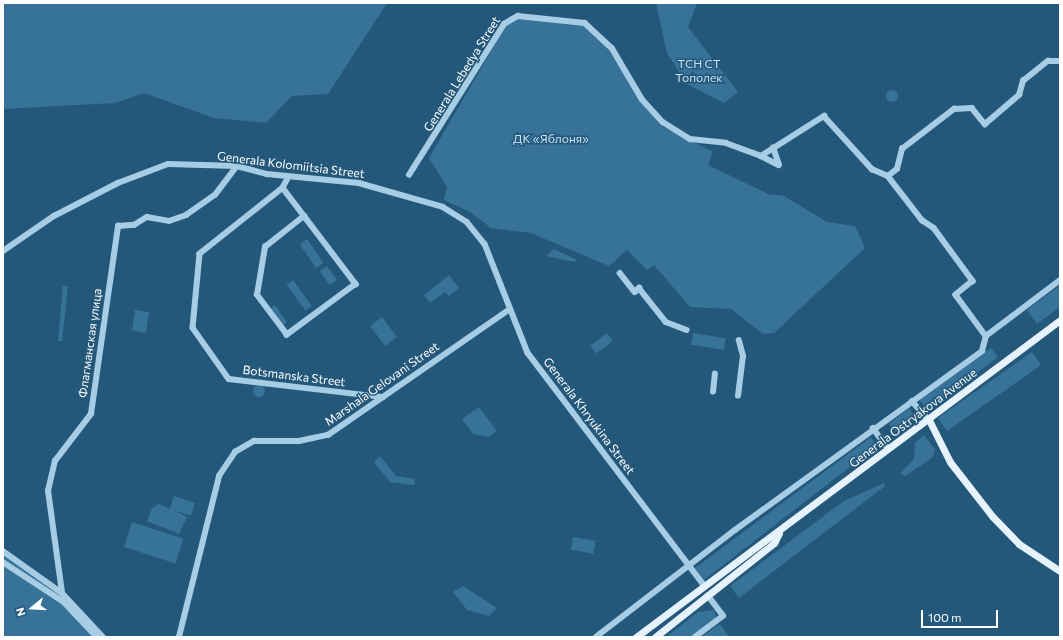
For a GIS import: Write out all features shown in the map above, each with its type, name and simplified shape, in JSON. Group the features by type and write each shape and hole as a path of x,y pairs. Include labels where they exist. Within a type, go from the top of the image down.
{"main road":[{"name":"Generala Ostryakova Avenue","path":"636,637 767,536 779,533 1060,320"},
{"path":"929,420 950,462 992,516 1019,544 1060,571"},
{"name":"Generala Ostryakova Avenue","path":"656,637 774,543 779,533"}],"street":[{"name":"Generala Lebedya Street","path":"409,175 504,24 518,16 585,24 612,48 642,99 663,122 690,139 726,143 761,156 779,165 773,148"},
{"path":"888,176 896,169 902,149 954,109 972,108 985,124 1019,95 1023,81 1048,61 1060,61"},
{"path":"761,156 824,116 872,169 888,176 922,220 934,228 973,281 956,295 986,336"},
{"name":"Generala Kolomiitsia Street","path":"3,250 54,216 118,183 168,164 237,166 289,176 360,183 442,207 467,222 485,244"},
{"name":"Флагманская улица","path":"62,593 48,491 56,461 91,414 118,226 134,225 147,217 169,221 186,215 214,195 237,166"},
{"path":"289,176 283,188 356,284 287,335 257,295 265,246 304,216"},
{"name":"Botsmanska Street","path":"283,188 200,254 192,328 230,379 383,397"},
{"name":"Generala Khryukina Street","path":"485,244 528,353 704,585"},
{"path":"620,273 635,292 639,288 666,322 687,330"},
{"path":"596,637 688,564 982,350 986,336 1060,280"},
{"name":"Marshala Gelovani Street","path":"179,637 219,476 231,457 254,441 321,438 510,309"},
{"path":"738,396 743,356 739,341"},
{"path":"713,392 715,374"},
{"path":"912,400 929,420"},
{"path":"873,428 889,450"},
{"path":"3,551 62,593 103,637"},
{"path":"3,562 64,602 97,637"},
{"path":"695,637 723,616 708,596"}],"green space":[{"path":"3,3 387,3 328,94 292,96 266,123 214,118 144,93 115,103 3,109"},
{"name":"ТСН СТ Тополек","path":"656,3 697,3 688,27 738,92 724,103 687,84 667,53"},
{"name":"ДК «Яблоня»","path":"514,18 584,25 601,39 660,125 713,152 708,165 768,194 784,196 827,222 855,226 865,248 774,333 763,334 731,309 690,307 654,265 647,270 627,250 609,266 531,233 491,228 470,212 444,200 447,187 429,158 505,27"},
{"path":"890,90 894,90 898,96 894,102 890,102 886,98 886,94"},
{"path":"307,239 324,263 316,268 300,244"},
{"path":"554,249 577,260 574,262 546,256"},
{"path":"327,266 337,280 330,285 320,271"},
{"path":"449,275 459,288 449,296 445,292 430,303 424,295"},
{"path":"293,280 312,306 305,311 287,285"},
{"path":"1060,285 1060,307 1037,324 1027,310"},
{"path":"63,286 68,286 62,341 58,341"},
{"path":"275,305 287,322 283,325 271,308"},
{"path":"135,310 149,312 146,333 132,331"},
{"path":"382,317 397,337 385,346 370,326"},
{"path":"607,333 613,341 596,354 590,346"},
{"path":"693,333 726,338 724,350 691,345"},
{"path":"991,348 998,357 928,410 919,400"},
{"path":"1032,352 1041,365 947,431 938,418"},
{"path":"261,385 264,386 264,396 257,397 254,396 253,389 254,386"},
{"path":"479,407 497,431 489,437 473,434 462,419"},
{"path":"909,408 916,418 896,432 889,424"},
{"path":"924,435 935,450 932,458 905,476 900,474 914,459 915,443"},
{"path":"871,437 877,446 704,580 695,568"},
{"path":"380,456 396,476 415,479 414,485 390,482 374,462"},
{"path":"884,483 885,486 739,598 730,586 844,501"},
{"path":"174,496 195,503 191,516 173,510 187,517 179,534 147,521 152,508 159,504 170,509"},
{"path":"132,522 183,539 175,563 124,547"},
{"path":"573,537 596,541 593,554 571,550"},
{"path":"3,555 60,595 99,637 3,637"},
{"path":"463,586 497,608 489,616 467,610 453,592"},
{"path":"714,610 716,618 691,637 666,637 698,612"},
{"path":"720,624 729,637 701,637"}]}
